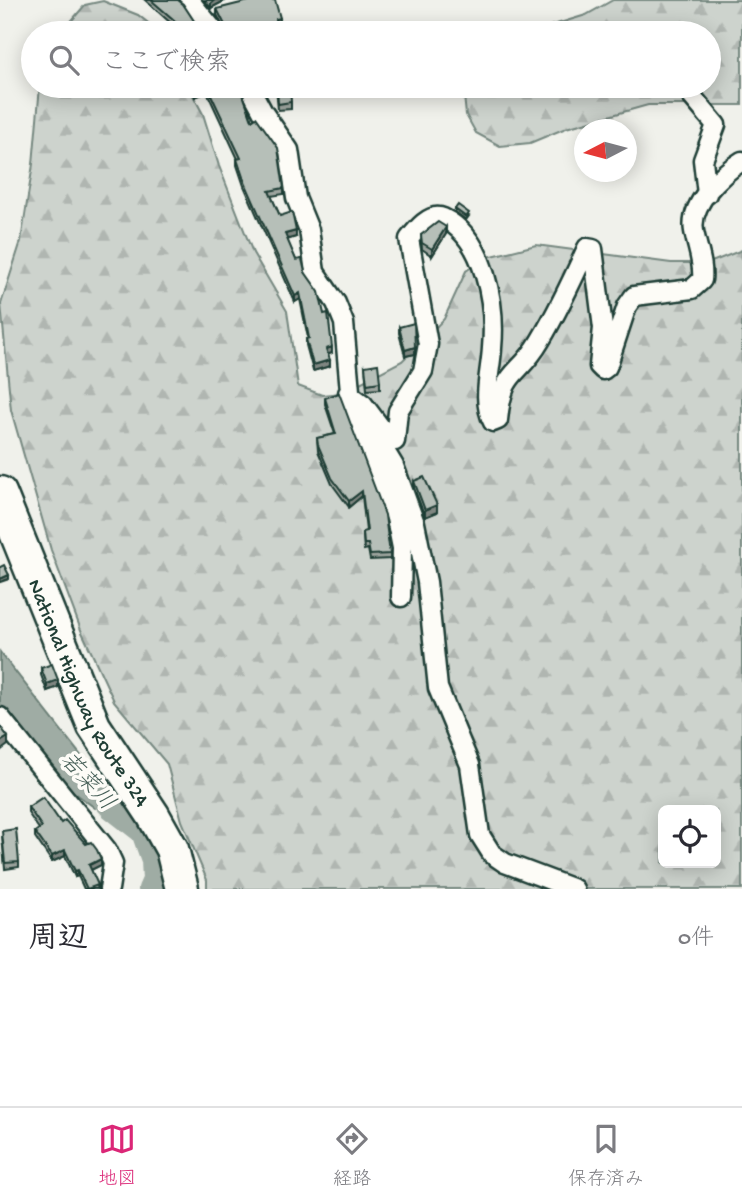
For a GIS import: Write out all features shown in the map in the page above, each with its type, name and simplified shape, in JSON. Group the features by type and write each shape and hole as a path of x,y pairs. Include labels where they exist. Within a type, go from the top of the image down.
{"highway":[{"name":"National Highway Route 324","path":"0,493 89,715 166,838 177,863 182,889"}],"street":[{"path":"188,0 206,21"},
{"path":"255,98 289,150 296,198 309,230 316,272 336,303 344,323 348,393 396,518 402,548 401,597"},
{"path":"693,98 716,125 703,160 707,194"},
{"path":"348,393 363,404 390,440 395,441 398,411 427,358 428,344 409,239 416,229 433,217 441,216 467,235 485,278 493,346 488,404 489,415 496,423 506,380 535,349 587,248 593,249 603,328 598,359 603,370 614,352 627,306 634,296 692,289 702,280 700,252 693,228 696,209 722,175 742,161"},
{"path":"355,412 373,431 394,466 415,523 427,582 438,688 470,765 480,835 492,854 505,863 574,889"},
{"path":"0,717 107,850 113,863 109,889"}],"green space":[{"path":"613,0 742,0 742,105 648,105 598,119 574,119 574,126 530,143 500,146 476,133 466,115 464,98 721,98 721,21 566,21 586,15"},
{"path":"103,1 138,15 146,21 71,21 85,5"},
{"path":"39,98 194,98 203,114 219,166 253,253 287,311 298,386 322,395 341,393 402,361 444,319 466,271 484,258 536,245 671,263 709,263 742,250 742,889 207,889 207,880 182,821 167,764 114,701 81,630 51,550 11,410 1,304 21,241 33,164"}],"water":[{"path":"0,652 111,794 95,808 59,781 0,709"}],"building":[{"path":"151,0 178,0 194,21 174,20"},
{"path":"253,0 275,0 280,18 276,21 223,21 217,9"},
{"path":"213,98 244,98 252,120 256,117 278,148 284,188 269,191 280,216 292,212 296,231 285,234 296,260 302,259 305,272 319,292 324,314 328,313 332,347 326,349 330,360 313,365 306,339 309,338 300,293 295,296 244,180 237,159 241,158"},
{"path":"278,98 291,98 291,102 278,104"},
{"path":"458,205 469,213 466,217 455,209"},
{"path":"438,222 446,227 432,249 422,243 421,235"},
{"path":"414,323 415,347 405,350 399,327"},
{"path":"378,364 380,382 367,384 365,366"},
{"path":"339,393 385,515 390,554 370,555 368,544 364,544 363,532 367,531 362,491 349,501 332,478 318,445 317,438 336,434 325,398"},
{"path":"424,477 437,505 425,510 414,481"},
{"path":"4,565 9,575 0,579 0,567"},
{"path":"52,664 58,680 47,684 41,668"},
{"path":"0,726 8,737 0,742"},
{"path":"43,797 61,823 65,820 86,844 91,842 97,850 101,859 89,865 98,885 87,889 65,850 52,856 35,832 42,827 28,807"},
{"path":"16,829 19,862 5,863 2,831"}],"waterway":[{"name":"若菜川","path":"82,775 111,807 143,832 153,860 154,880 150,889"}]}
